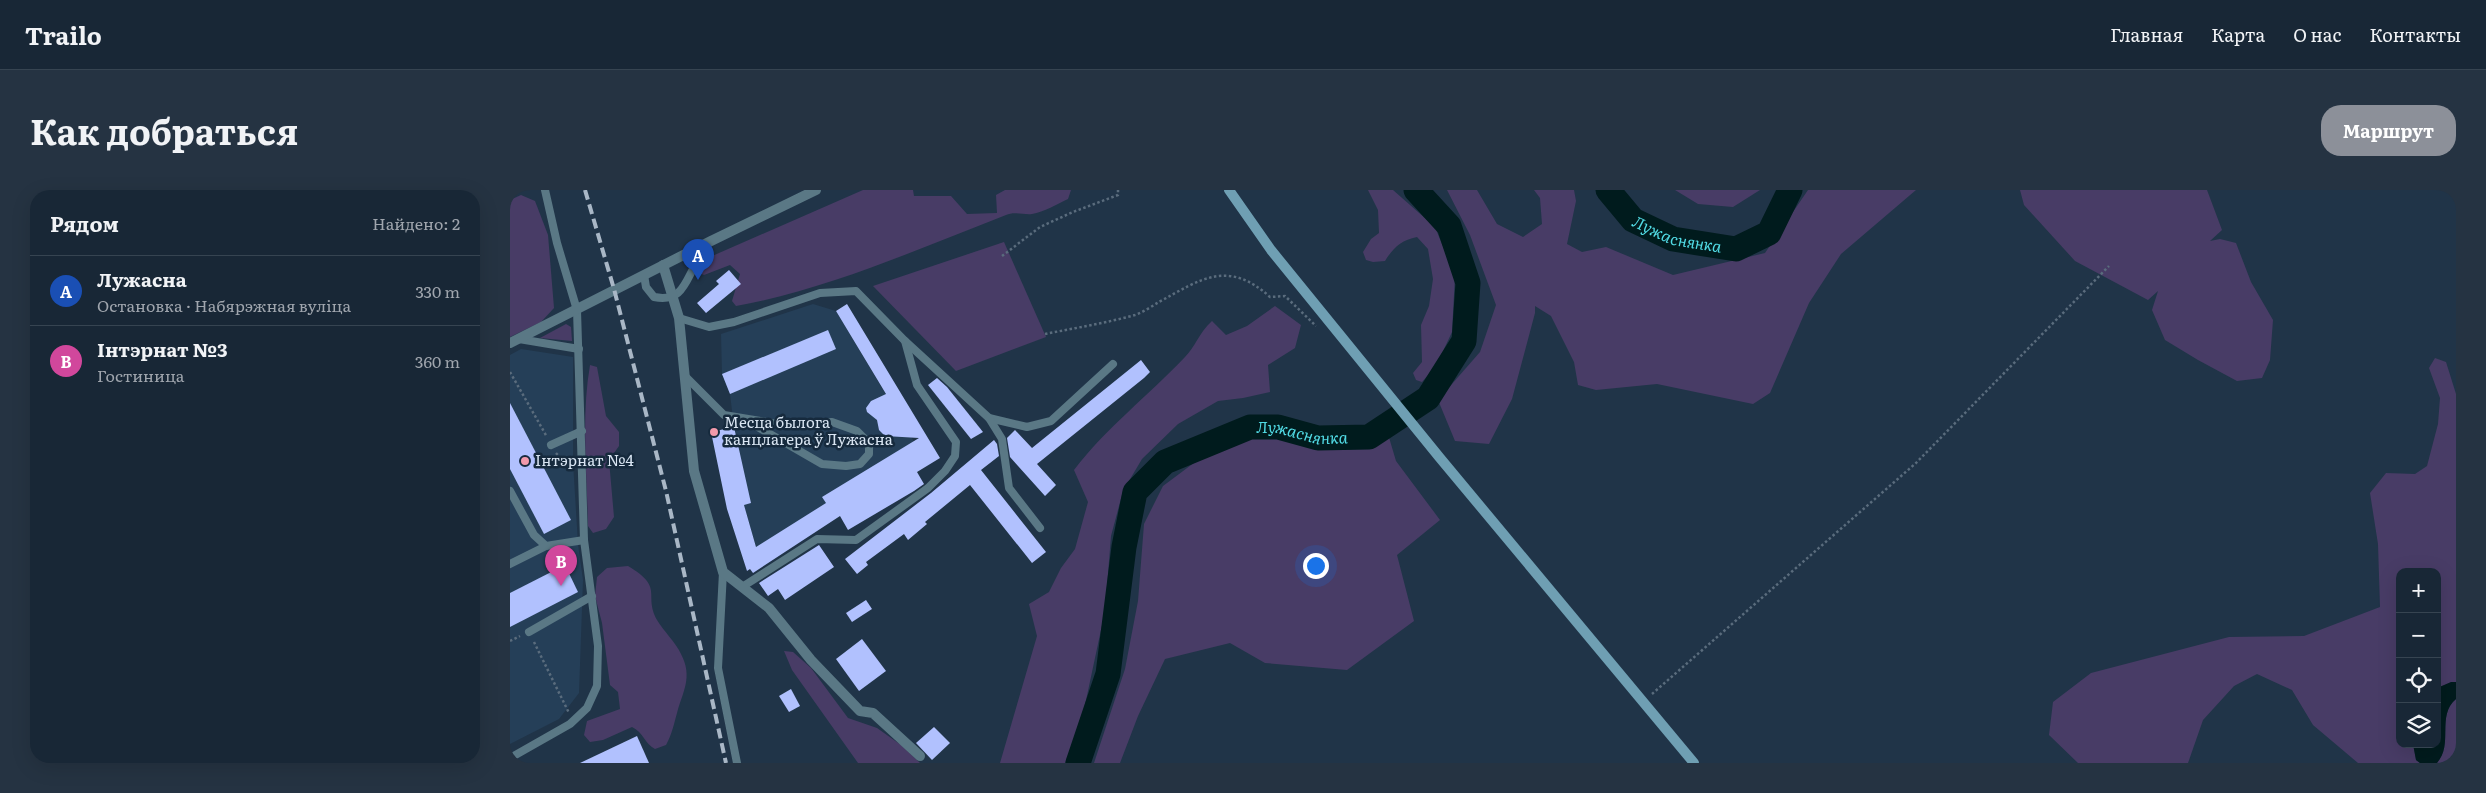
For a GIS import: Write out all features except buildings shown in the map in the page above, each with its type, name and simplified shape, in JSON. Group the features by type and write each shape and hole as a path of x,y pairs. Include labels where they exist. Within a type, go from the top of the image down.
{"main road":[{"path":"1229,190 1271,250 1440,458 1694,763"}],"street":[{"path":"514,341 816,190"},
{"path":"663,265 679,318 694,471 723,572 769,608 811,660 860,711 873,713 920,756"}],"lane":[{"path":"510,758 573,721 586,708 597,686 598,646 584,540 577,310 556,243 545,190"},
{"path":"644,275 646,287 654,297 665,299 672,297 685,287 694,267 711,241"},
{"path":"679,318 708,327 734,322 820,293 856,291 905,341 989,418 1002,439 1009,488 1040,528"},
{"path":"514,341 579,349"},
{"path":"742,587 817,539 856,540 928,488 945,471 955,456 956,442 917,385 905,341"},
{"path":"989,418 1027,427 1051,421 1113,364"},
{"path":"685,376 724,415 778,424 832,422 857,431 869,444 869,454 860,464 846,466 822,464 744,419"},
{"path":"551,445 582,430"},
{"path":"510,491 534,535 546,546"},
{"path":"510,564 546,546 584,540"},
{"path":"723,572 718,668 736,763"},
{"path":"528,632 592,596"}],"path":[{"path":"1002,256 1040,227 1118,195 1118,190"},
{"path":"1644,702 1916,463 2109,266"},
{"path":"1045,334 1137,314 1195,283 1211,277 1233,276 1254,283 1270,297 1285,296 1319,330"},
{"path":"510,372 558,456 583,480"},
{"path":"528,632 573,721"}],"shaded area":[{"path":"863,190 913,190 914,196 951,196 967,214 997,213 996,195 1005,190 1071,190 1068,199 1041,212 1009,214 873,267 771,299 736,306 732,301 740,274 730,265 704,275 697,272 703,260"},
{"path":"1368,190 1393,190 1435,227 1455,276 1452,332 1436,366 1422,382 1416,380 1413,373 1422,362 1421,325 1429,306 1433,279 1428,249 1417,237 1406,240 1398,245 1385,261 1373,262 1366,260 1363,252 1371,239 1379,233 1378,210"},
{"path":"1447,190 1477,190 1497,224 1523,237 1542,224 1540,198 1534,190 1574,190 1576,201 1567,244 1582,252 1606,247 1673,275 1765,253 1808,190 1916,190 1841,254 1809,303 1770,393 1753,404 1657,384 1596,390 1578,385 1574,362 1551,316 1535,306 1535,313 1512,399 1489,444 1455,441 1438,400 1480,352 1496,305 1470,235"},
{"path":"1675,190 1760,190 1733,207 1698,204"},
{"path":"2020,190 2207,190 2222,230 2210,241 2220,239 2236,243 2251,282 2273,320 2270,360 2262,378 2237,381 2165,340 2152,310 2158,291 2148,300 2075,261 2024,205"},
{"path":"521,195 535,201 548,235 554,308 541,322 510,337 510,200"},
{"path":"1004,242 1046,337 956,371 873,286"},
{"path":"813,304 836,311 928,465 756,547 744,505 733,508 711,432 734,427 730,394 722,374 721,334"},
{"path":"1275,306 1301,325 1295,348 1268,365 1270,392 1218,401 1178,424 1142,459 1123,491 1111,536 1105,611 1082,719 1065,763 1000,763 1037,636 1029,604 1049,592 1061,568 1075,549 1088,502 1074,470 1113,426 1185,357 1212,321 1226,335 1247,326"},
{"path":"566,324 571,327 572,341 540,338"},
{"path":"521,349 573,357 573,462 578,544 583,580 579,693 559,719 510,744 510,355"},
{"path":"2435,358 2446,362 2456,394 2456,682 2441,687 2441,568 2396,568 2396,748 2414,748 2416,760 2420,763 2358,763 2313,725 2292,690 2257,674 2234,686 2203,720 2188,763 2078,763 2049,735 2053,702 2091,673 2229,637 2304,636 2380,607 2378,544 2370,493 2386,473 2415,474 2427,466 2438,424 2440,398 2429,368"},
{"path":"590,365 597,367 606,416 619,432 619,446 609,460 614,517 606,529 593,533 588,526 585,445 587,385"},
{"path":"1288,432 1335,442 1357,441 1388,434 1396,461 1440,520 1397,555 1414,621 1347,670 1265,663 1230,643 1165,659 1138,716 1120,763 1094,763 1125,669 1138,601 1144,524 1163,486 1234,433"},
{"path":"628,566 646,580 650,586 653,611 657,620 679,649 685,662 686,684 673,729 666,745 655,749 632,727 603,740 590,742 584,735 587,721 620,709 618,692 610,685 602,623 595,596 597,577 607,568"},
{"path":"784,651 793,652 811,668 848,718 877,728 901,745 920,763 858,763 792,670"},
{"path":"2456,682 2456,699 2450,706 2447,714 2442,755 2437,763 2420,763 2416,760 2414,748 2441,748 2441,686"},
{"path":"2456,699 2456,763 2437,763 2444,747 2447,714 2450,706"}],"waterway":[{"name":"Лужаснянка","path":"1078,763 1108,674 1124,547 1135,492 1165,462 1250,427 1278,427 1318,438 1369,437 1428,398 1464,341 1468,283 1449,226 1416,190"},
{"name":"Лужаснянка","path":"1608,190 1633,220 1673,239 1736,249 1769,233 1790,190"}],"railway":[{"path":"585,190 614,289 666,491 726,763"}],"place":[{"name":"Лужасна","path":"698,280"},
{"name":"Месца былога канцлагера ў Лужасна","path":"714,432"},
{"name":"Інтэрнат №4","path":"525,461"},
{"name":"Інтэрнат №3","path":"561,586"}]}
